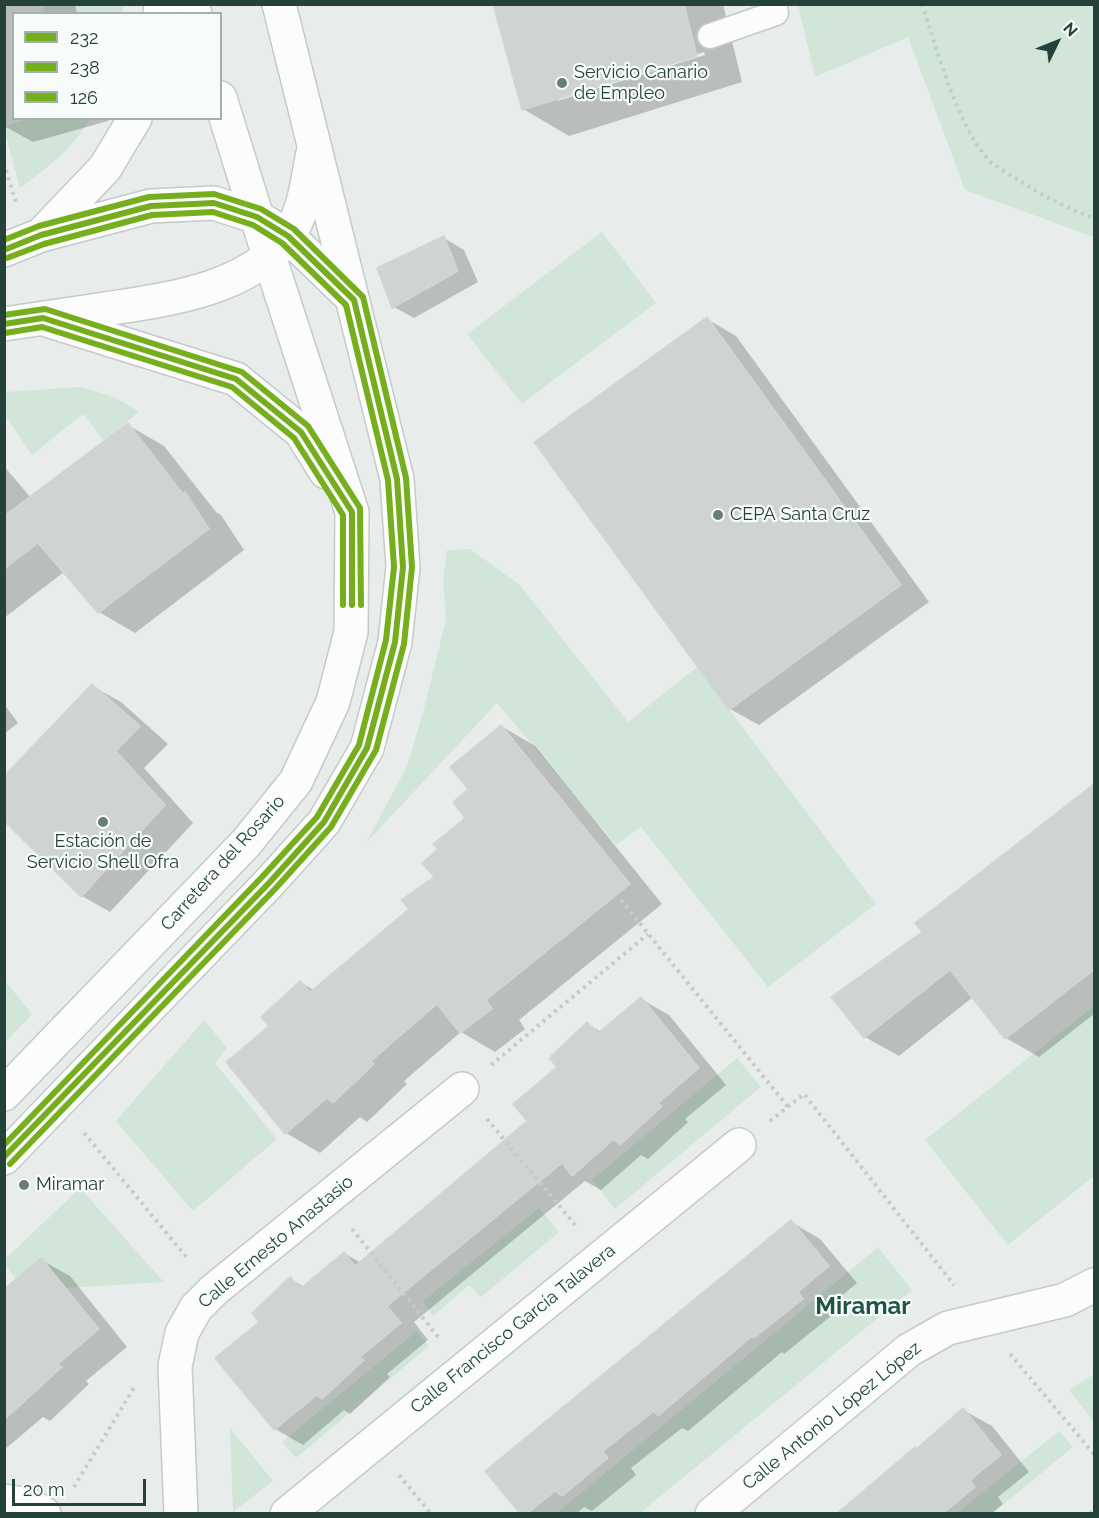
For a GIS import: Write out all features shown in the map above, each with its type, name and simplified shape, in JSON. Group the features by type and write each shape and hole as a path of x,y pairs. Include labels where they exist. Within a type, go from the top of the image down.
{"main road":[{"path":"4,1158 269,883 324,822 367,748 395,642 403,567 397,480 279,4"},
{"path":"222,104 257,218 278,246 354,300"},
{"path":"41,235 105,168 134,120"},
{"path":"4,324 175,298 238,277 278,246 302,207 315,143"},
{"path":"4,250 41,235 151,206 214,203 257,218"},
{"name":"Carretera del Rosario","path":"4,1094 246,843 296,781 333,702 351,632 352,512 278,246"},
{"path":"43,318 236,379 301,432 352,512"},
{"name":"Calle Ernesto Anastasio","path":"181,1514 175,1366 182,1334 196,1308 214,1290 462,1089"},
{"name":"Calle Francisco García Talavera","path":"287,1514 739,1145"},
{"name":"Calle Antonio López López","path":"712,1514 909,1350 948,1328 1065,1300 1095,1285"},
{"path":"4,1501 30,1505 44,1514"}],"lane":[{"path":"710,36 776,13 774,4"}],"path":[{"path":"922,4 939,57 969,133 992,163 1032,189 1062,205 1095,218"},
{"path":"621,900 788,1107"},
{"path":"601,1257 462,1089 648,934"},
{"path":"739,1145 804,1094 981,1319 1095,1454"},
{"path":"58,1103 214,1290"},
{"path":"327,1198 464,1369"},
{"path":"70,1494 142,1375 175,1366"},
{"path":"373,1444 431,1514"},
{"path":"1090,1514 1095,1510"}],"green space":[{"path":"42,5 123,5 123,12 44,12"},
{"path":"798,5 1094,5 1094,237 965,190 908,37 815,77"},
{"path":"24,120 89,120 59,157 20,188 5,126"},
{"path":"602,232 656,303 522,404 467,334"},
{"path":"79,387 110,396 139,412 104,441 83,414 32,455 5,415 5,392"},
{"path":"470,549 520,585 628,722 697,667 876,904 768,987 641,827 616,845 497,703 366,843 407,766 424,709 446,619 443,579 447,550"},
{"path":"5,981 32,1014 4,1043"},
{"path":"1094,1006 1094,1176 1008,1245 925,1140"},
{"path":"204,1020 227,1048 215,1063 277,1139 193,1211 116,1121"},
{"path":"737,1058 761,1087 615,1209 592,1180"},
{"path":"80,1188 164,1282 66,1288 41,1258 16,1279 5,1265 5,1259"},
{"path":"539,1208 559,1232 481,1297 469,1285 433,1316 423,1301"},
{"path":"878,1247 912,1290 640,1513 557,1513"},
{"path":"417,1331 429,1346 296,1458 282,1442"},
{"path":"1094,1374 1094,1422 1069,1390"},
{"path":"230,1428 273,1481 233,1512"},
{"path":"1059,1431 1073,1447 993,1513 957,1513"}],"building":[{"name":"Servicio Canario de Empleo","path":"493,4 684,4 697,56 522,110"},
{"path":"444,236 458,271 392,308 377,268"},
{"name":"CEPA Santa Cruz","path":"707,317 901,585 729,710 534,442"},
{"path":"128,423 183,494 185,492 209,529 98,613 38,543 4,569 4,516"},
{"path":"92,684 140,726 116,751 165,805 81,897 4,821 4,776"},
{"path":"501,725 630,884 486,1000 492,1009 460,1033 437,1004 371,1061 374,1064 333,1103 327,1098 285,1134 226,1062 269,1026 261,1017 300,981 310,992 409,909 401,900 434,877 422,863 438,849 433,844 465,818 453,802 468,789 450,767"},
{"path":"1095,783 1095,969 1005,1039 950,970 864,1038 831,997 922,932 915,923"},
{"path":"641,997 699,1068 658,1103 662,1106 620,1145 614,1139 572,1176 562,1163 387,1306 401,1323 360,1357 364,1360 322,1399 317,1395 274,1430 215,1358 259,1322 252,1313 290,1277 301,1288 344,1252 355,1266 527,1121 513,1104 557,1067 549,1058 587,1022 598,1033"},
{"path":"791,1220 829,1266 798,1292 803,1299 754,1338 752,1336 658,1416 654,1411 603,1451 608,1458 562,1496 555,1491 527,1514 520,1514 485,1471"},
{"path":"41,1258 99,1329 58,1364 62,1367 4,1420 4,1289"},
{"path":"963,1408 1001,1455 970,1480 975,1487 942,1514 836,1514 915,1447 916,1449"}],"transit line":[{"name":"126","path":"4,240 39,226 149,197 214,194 261,209 294,229 363,297 406,478 412,567 404,644 376,750 331,827 275,889 10,1164"},
{"name":"232","path":"4,250 41,235 151,206 214,203 257,217 288,236 354,300 397,479 403,567 395,642 367,748 324,822 269,883 4,1157"},
{"name":"238","path":"4,1145 317,817 359,745 386,640 394,567 388,480 346,305 282,243 253,225 213,212 152,215 44,244 7,258"},
{"name":"126","path":"4,315 45,309 242,372 308,426 360,508 361,605"},
{"name":"232","path":"4,324 43,318 236,379 301,432 352,512 352,605"},
{"name":"238","path":"5,333 42,327 232,387 294,438 343,515 343,605"}],"place":[{"name":"Servicio Canario de Empleo","path":"562,83"},
{"name":"CEPA Santa Cruz","path":"718,515"},
{"name":"Estación de Servicio Shell Ofra","path":"103,822"},
{"name":"Miramar","path":"24,1185"}],"district":[{"name":"Miramar","path":"863,1307"}]}
